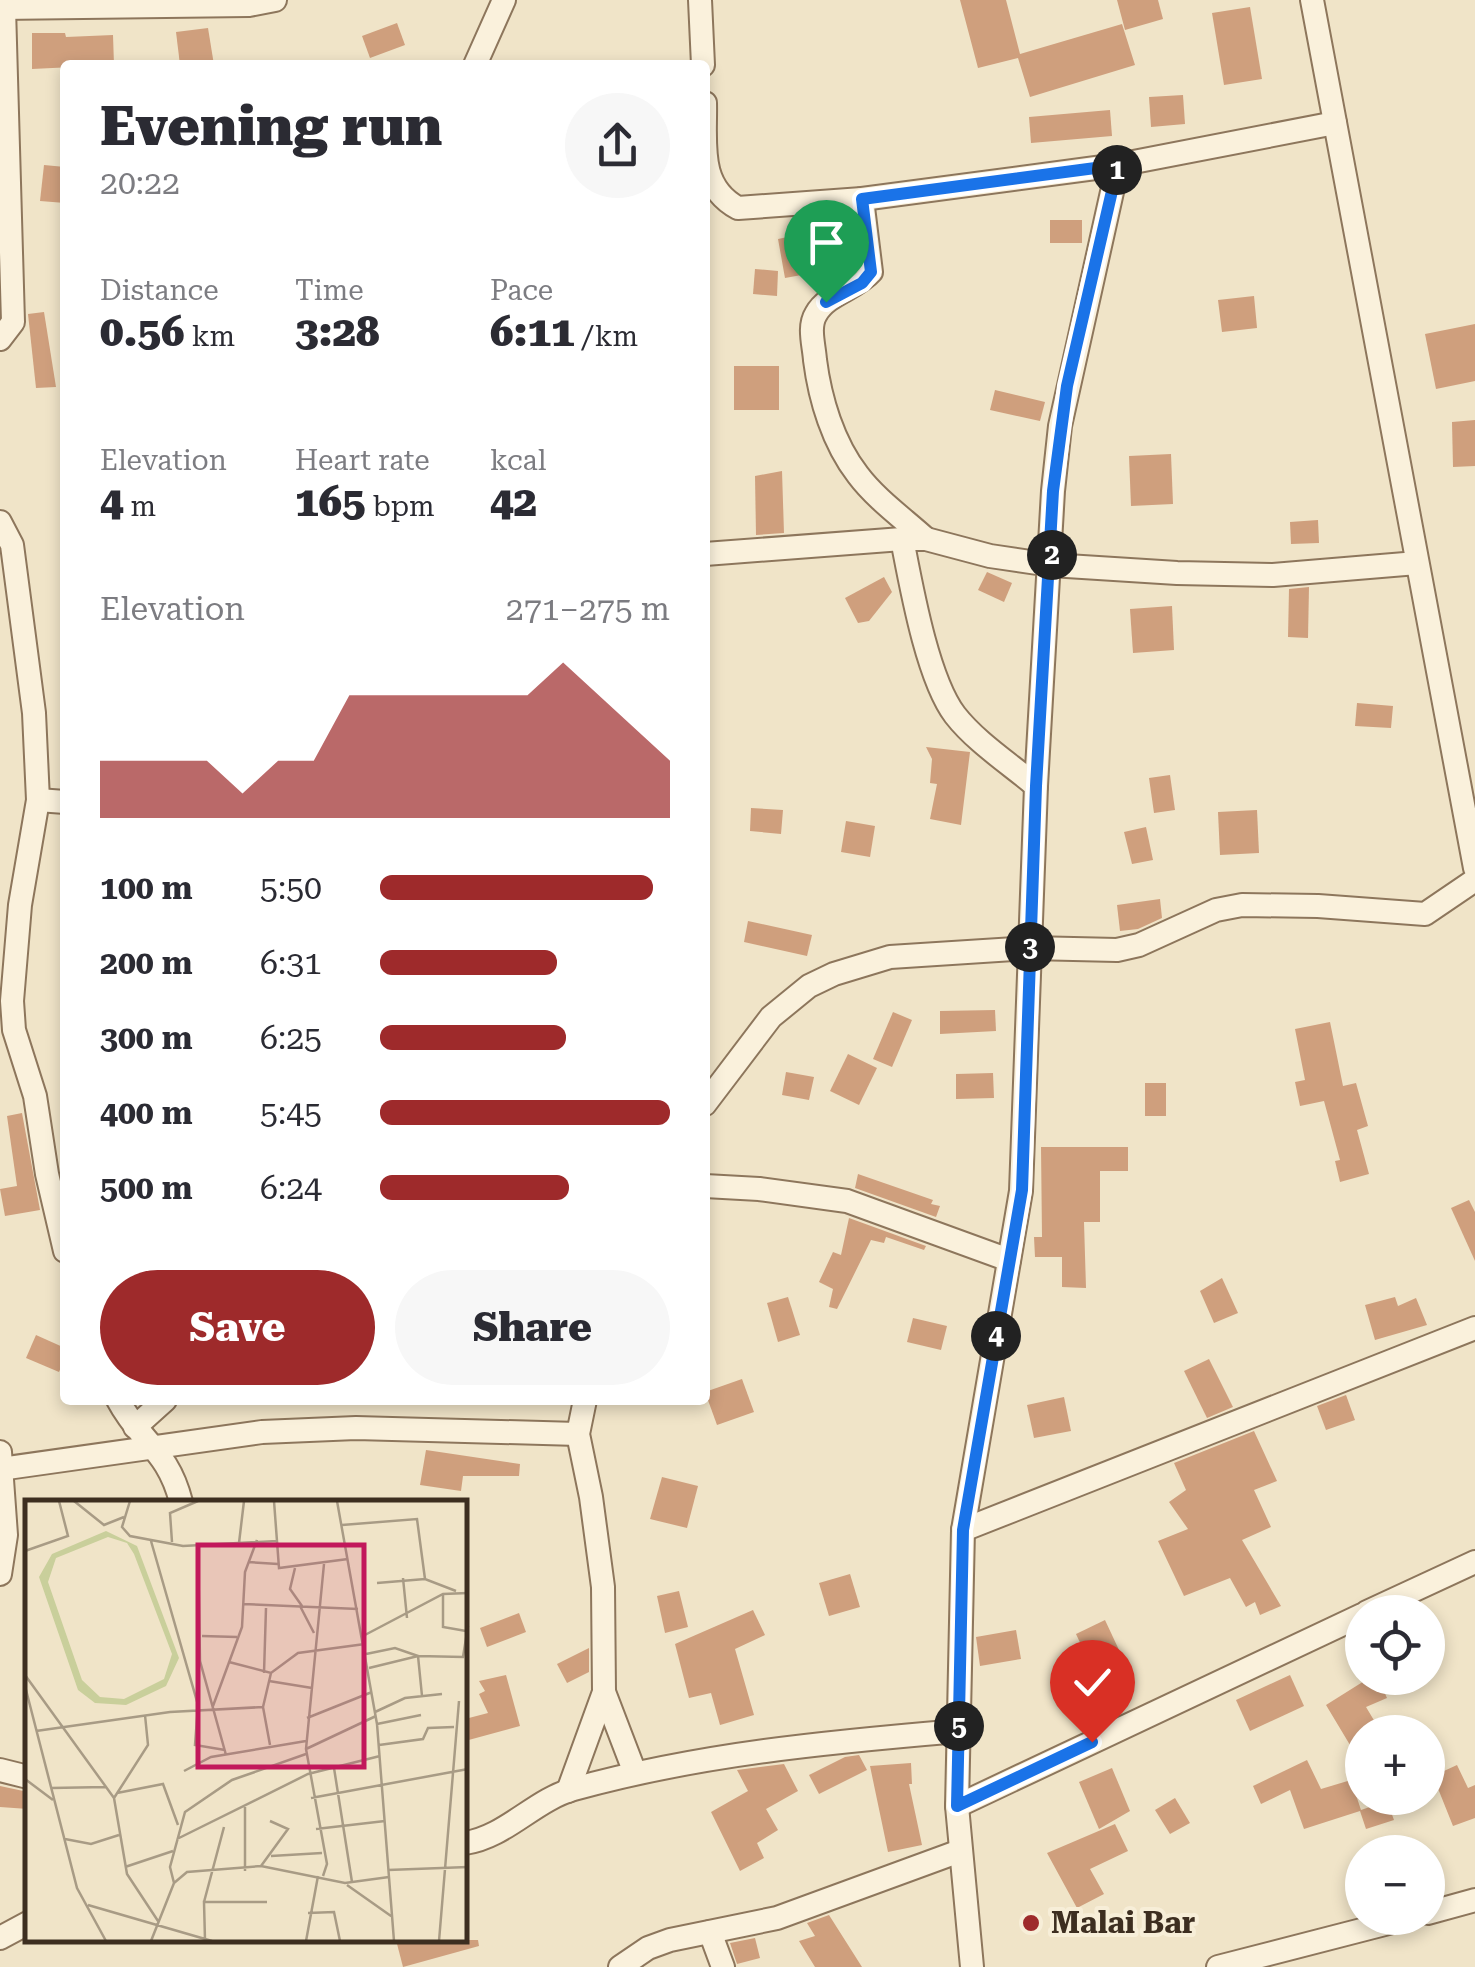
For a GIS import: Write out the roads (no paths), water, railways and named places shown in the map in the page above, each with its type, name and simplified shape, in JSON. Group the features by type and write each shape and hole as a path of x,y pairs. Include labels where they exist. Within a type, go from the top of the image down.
{"street":[{"path":"0,339 13,322 2,8 249,5 275,0"},
{"path":"480,60 504,0"},
{"path":"700,0 703,60"},
{"path":"1312,0 1417,563 1470,804 1475,868"},
{"path":"710,175 722,200 738,208 862,199 1118,165 1335,123"},
{"path":"972,1967 957,1806 963,1530 1022,1190 1036,786 1053,491 1062,412 1118,165"},
{"path":"862,199 871,272 862,283 826,302 815,314 812,329 818,383 841,450 859,478 926,539"},
{"path":"0,522 12,545 34,713 38,800 20,905 12,1001 14,1030 35,1096 60,1230"},
{"path":"710,554 902,538 926,539 990,556 1051,564 1177,573 1272,574 1417,563"},
{"path":"902,538 912,587 945,696 956,715 1036,786"},
{"path":"38,800 60,802"},
{"path":"710,1097 771,1018 810,986 834,974 890,957 1030,948 1117,950 1216,910 1242,905 1425,914 1475,880"},
{"path":"710,1186 847,1202 1009,1260"},
{"path":"963,1530 1475,1328"},
{"path":"121,1405 168,1465 180,1500"},
{"path":"135,1426 159,1405"},
{"path":"584,1405 578,1434 592,1497 603,1586 604,1692 634,1773"},
{"path":"1,1470 262,1432 356,1428 578,1434"},
{"path":"0,1452 6,1535 0,1574"},
{"path":"1405,1595 1475,1562"},
{"path":"957,1806 1345,1623"},
{"path":"568,1791 604,1692"},
{"path":"468,1842 492,1835 544,1800 634,1773 791,1745 959,1730"},
{"path":"0,1770 25,1776"},
{"path":"620,1967 648,1948 777,1918 960,1851"},
{"path":"1445,1908 1475,1900"},
{"path":"0,1938 25,1925"},
{"path":"710,1932 723,1967"},
{"path":"1218,1967 1345,1934"}],"place":[{"name":"Malai Bar","path":"1031,1923"}]}
